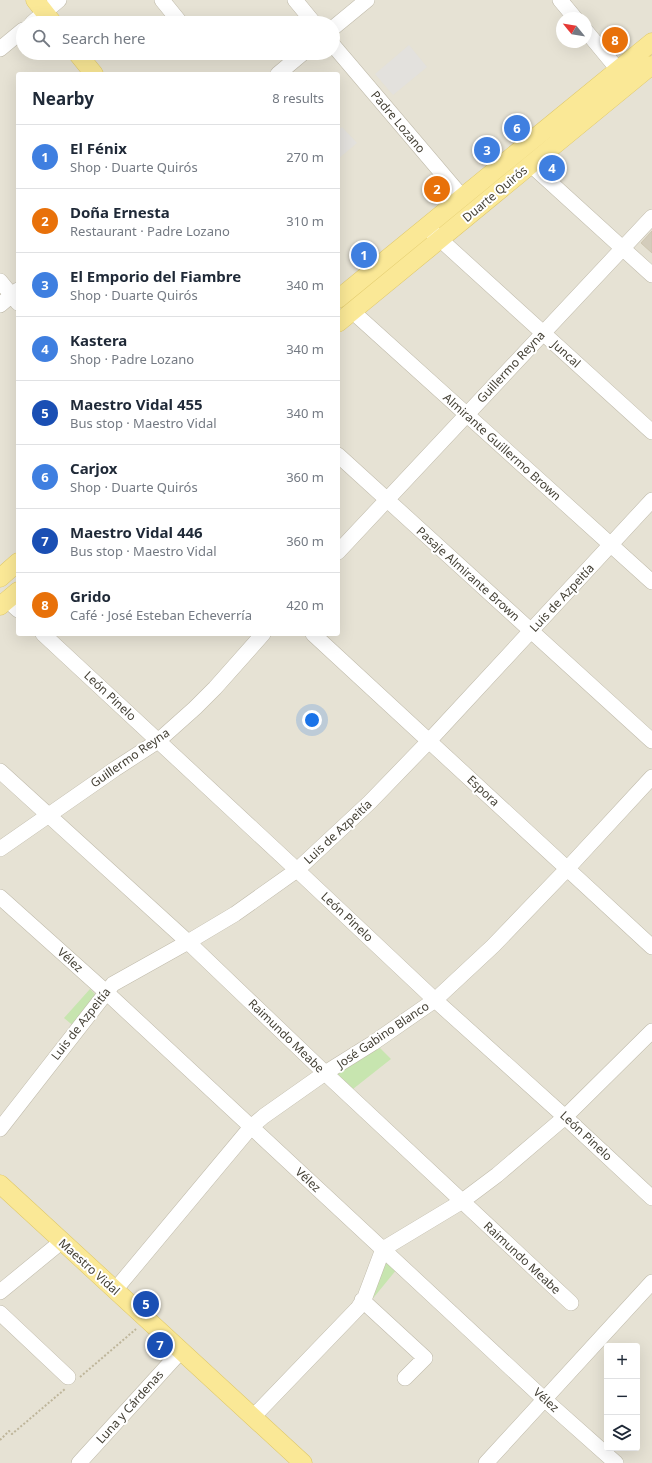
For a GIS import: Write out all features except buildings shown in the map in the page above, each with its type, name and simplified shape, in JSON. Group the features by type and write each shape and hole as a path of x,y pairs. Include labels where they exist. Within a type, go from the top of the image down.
{"main road":[{"name":"Duarte Quirós","path":"340,297 652,42"},
{"path":"83,60 92,72"},
{"name":"Duarte Quirós","path":"340,322 652,65"},
{"path":"0,578 16,564"},
{"name":"Maestro Vidal","path":"0,1184 61,1242 302,1463"}],"street":[{"path":"41,15 59,0"},
{"path":"162,0 176,16"},
{"path":"295,0 308,16"},
{"path":"340,22 367,0"},
{"path":"560,0 570,12"},
{"path":"0,49 16,36"},
{"path":"592,38 630,83"},
{"name":"Padre Lozano","path":"340,54 462,198"},
{"path":"280,72 295,60"},
{"path":"530,164 652,275"},
{"name":"Guillermo Reyna","path":"340,550 652,217"},
{"name":"Juncal","path":"427,227 439,240 543,332 652,432"},
{"path":"0,281 16,296 0,305"},
{"name":"Almirante Guillermo Brown","path":"352,311 652,582"},
{"name":"Pasaje Almirante Brown","path":"340,457 652,741"},
{"name":"Luis de Azpeitía","path":"0,1129 106,992 118,981 236,914 297,870 370,802 429,741 612,545 652,500"},
{"name":"León Pinelo","path":"45,636 435,1000 652,1198"},
{"name":"Guillermo Reyna","path":"0,849 158,741 210,693 262,636"},
{"name":"Espora","path":"315,636 652,948"},
{"name":"Raimundo Meabe","path":"0,771 188,942 461,1202 571,1304"},
{"name":"José Gabino Blanco","path":"114,1290 251,1127 264,1116 325,1073 373,1043 435,1000 493,946 652,777"},
{"name":"Vélez","path":"0,897 106,992 544,1399 616,1463"},
{"path":"253,1417 351,1316 362,1300 383,1249 461,1202 497,1175 565,1117 652,1031"},
{"path":"0,1292 61,1242"},
{"path":"486,1463 652,1282"},
{"path":"362,1300 425,1358 405,1378"},
{"path":"0,1313 67,1383"},
{"name":"Luna y Cárdenas","path":"79,1463 181,1351"}],"path":[{"path":"0,1440 10,1432 12,1434 67,1383 74,1372 79,1378 147,1320"}],"shaded area":[{"path":"0,0 652,0 652,1463 0,1463"},
{"path":"409,45 427,67 393,95 375,74"},
{"path":"342,127 357,143 340,157 340,128"}],"green space":[{"path":"90,989 99,998 76,1028 64,1018"},
{"path":"377,1045 391,1059 353,1089 337,1074"},
{"path":"385,1257 397,1269 370,1302"}],"place":[{"name":"Grido","path":"615,40"},
{"name":"Carjox","path":"517,128"},
{"name":"El Emporio del Fiambre","path":"487,150"},
{"name":"Kastera","path":"552,168"},
{"name":"Doña Ernesta","path":"437,189"},
{"name":"El Fénix","path":"364,255"},
{"name":"Maestro Vidal 455","path":"146,1304"},
{"name":"Maestro Vidal 446","path":"160,1345"}]}
